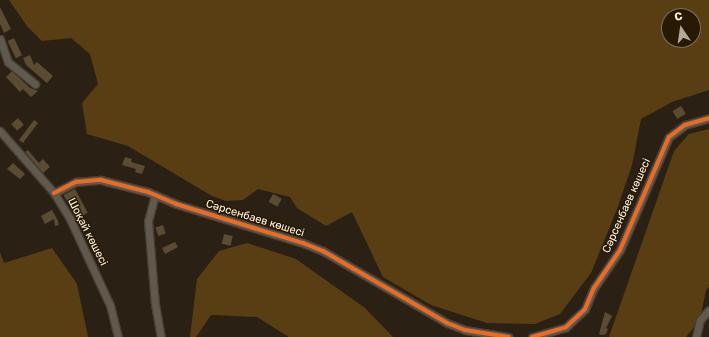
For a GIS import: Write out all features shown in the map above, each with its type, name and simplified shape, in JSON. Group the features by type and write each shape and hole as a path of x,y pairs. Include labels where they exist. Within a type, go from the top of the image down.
{"street":[{"path":"0,39 8,62 35,84"},
{"name":"Сәрсенбаев көшесі","path":"532,337 566,327 585,309 594,288 620,250 669,137 685,125 709,118"},
{"name":"Шоқай көшесі","path":"0,131 54,193 70,219 110,305 118,337"},
{"name":"Сәрсенбаев көшесі","path":"54,193 76,182 101,180 154,195 176,204 303,243 323,251 447,323 465,330 508,337"},
{"path":"154,195 148,221 154,297 161,337"},
{"path":"696,337 700,320 709,310"}],"shaded area":[{"path":"9,0 709,0 709,90 672,102 641,119 632,165 617,209 591,273 560,314 535,324 487,323 431,305 383,277 352,212 326,226 297,208 290,197 258,189 243,200 226,201 212,196 128,146 87,134 82,103 98,84 90,54 71,38 42,41 27,26"},
{"path":"709,129 709,287 706,290 700,320 686,337 609,337 674,151 689,134"},
{"path":"247,243 296,259 365,308 393,337 289,337 257,317 211,315 196,337 190,337 197,279 219,251"},
{"path":"52,248 77,284 88,337 0,337 0,252 4,263"}],"building":[{"path":"0,7 11,29 4,33 0,24"},
{"path":"14,38 22,55 16,58 8,41"},
{"path":"30,55 34,65 37,62 53,76 47,83 26,65 23,58"},
{"path":"12,71 30,88 38,91 31,97 23,89 20,92 6,77"},
{"path":"681,106 686,114 677,119 673,111"},
{"path":"18,118 24,125 17,131 11,124"},
{"path":"34,120 38,123 23,143 19,140"},
{"path":"28,150 39,163 43,159 50,167 43,173 25,152"},
{"path":"125,157 132,159 131,162 145,166 142,174 135,172 136,169 122,165"},
{"path":"13,163 25,174 20,179 7,169"},
{"path":"75,189 88,213 76,219 64,195"},
{"path":"273,194 282,199 277,207 269,202"},
{"path":"52,210 59,225 55,226 54,219 45,224 41,216"},
{"path":"163,225 166,234 158,236 155,227"},
{"path":"224,234 233,236 231,246 222,244"},
{"path":"175,242 178,247 165,254 162,248"},
{"path":"605,312 612,316 606,328 608,329 606,334 602,335 599,334"}],"cycle path":[{"path":"532,337 566,327 585,309 594,288 620,250 669,137 685,125 709,118"},
{"path":"54,193 76,182 101,180 148,192 176,204 303,243 323,251 447,323 465,330 508,337"}]}
